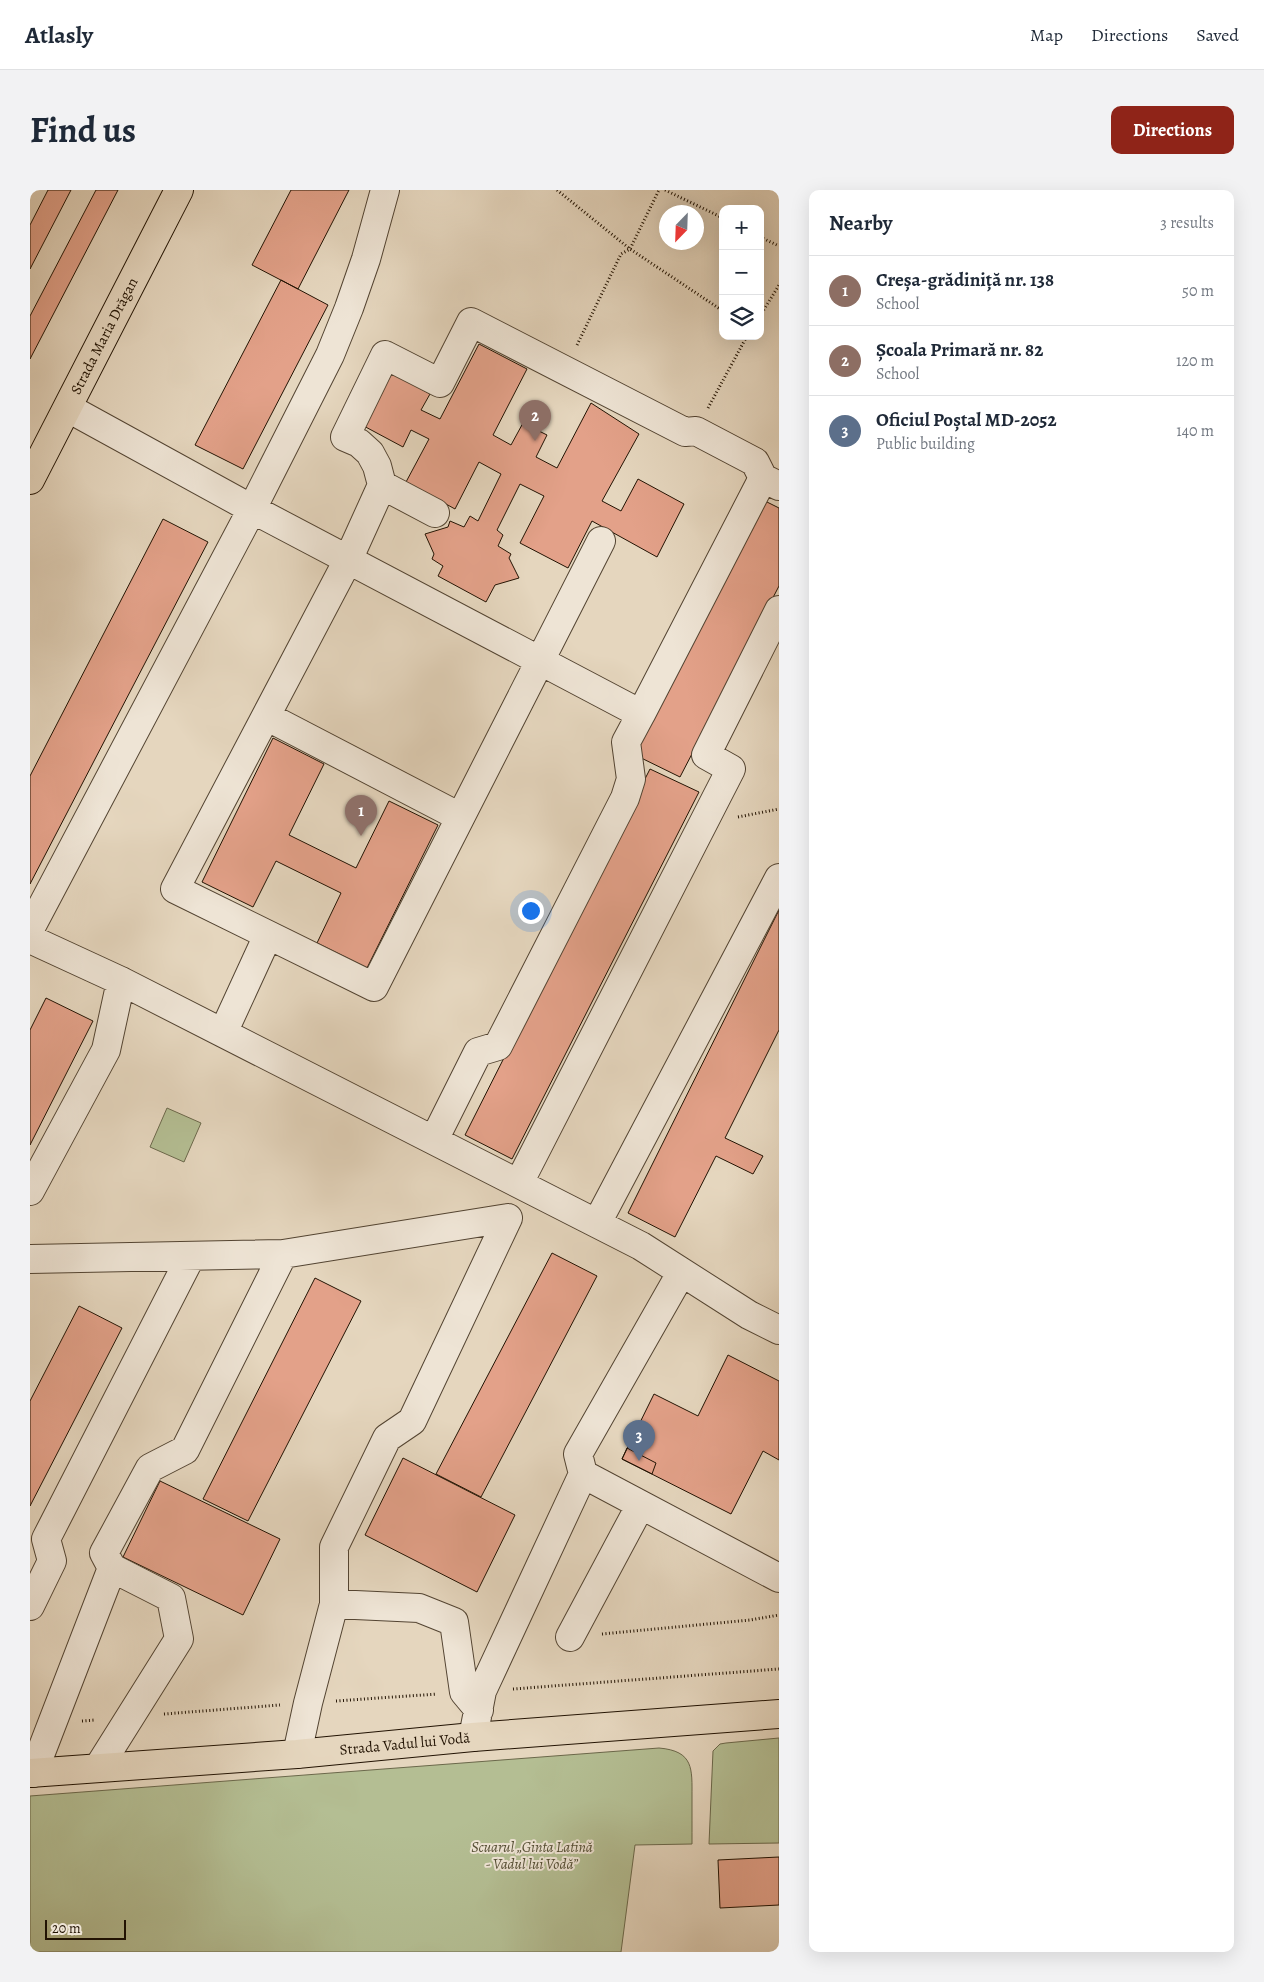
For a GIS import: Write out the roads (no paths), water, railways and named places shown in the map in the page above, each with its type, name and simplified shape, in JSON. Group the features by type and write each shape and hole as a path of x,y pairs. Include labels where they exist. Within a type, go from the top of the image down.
{"main road":[{"name":"Strada Maria Drăgan","path":"30,480 37,451 68,408 179,190"},
{"name":"Strada Vadul lui Vodă","path":"32,1773 297,1754 779,1714"}],"lane":[{"path":"30,929 252,509 330,355 366,259 385,190"},
{"path":"434,1140 478,1052 498,1046 625,798 630,780 626,742 771,482 755,462 696,432 685,432 471,322 440,383 385,355 345,437 359,444 370,453 377,466 382,485 348,560 175,889 374,987 601,542"},
{"path":"68,408 252,509 640,714"},
{"path":"382,485 435,514"},
{"path":"519,1183 732,769 706,755 779,610"},
{"path":"266,716 460,817"},
{"path":"597,1223 779,878"},
{"path":"223,1032 268,935"},
{"path":"30,939 121,981 223,1032 597,1223 641,1246 750,1316 779,1330"},
{"path":"30,1190 106,1050 121,981"},
{"path":"30,1260 283,1254 508,1218 412,1421 387,1438 334,1546 334,1604 308,1703 297,1754"},
{"path":"98,1768 179,1639 171,1598 112,1568 104,1553 150,1468 185,1450 283,1254"},
{"path":"30,1606 52,1560 46,1539 191,1256"},
{"path":"475,1697 583,1474 578,1454 682,1273"},
{"path":"583,1474 640,1506 779,1578"},
{"path":"570,1637 640,1506"},
{"path":"32,1773 112,1568"},
{"path":"334,1604 419,1608 454,1622 475,1697 474,1738"}],"place":[{"name":"Școala Primară nr. 82","path":"535,441"},
{"name":"Creșa-grădiniță nr. 138","path":"361,836"},
{"name":"Oficiul Poștal MD-2052","path":"639,1461"}],"park label":[{"name":"Scuarul „Ginta Latină - Vadul lui Vodă”","path":"532,1856"}]}
